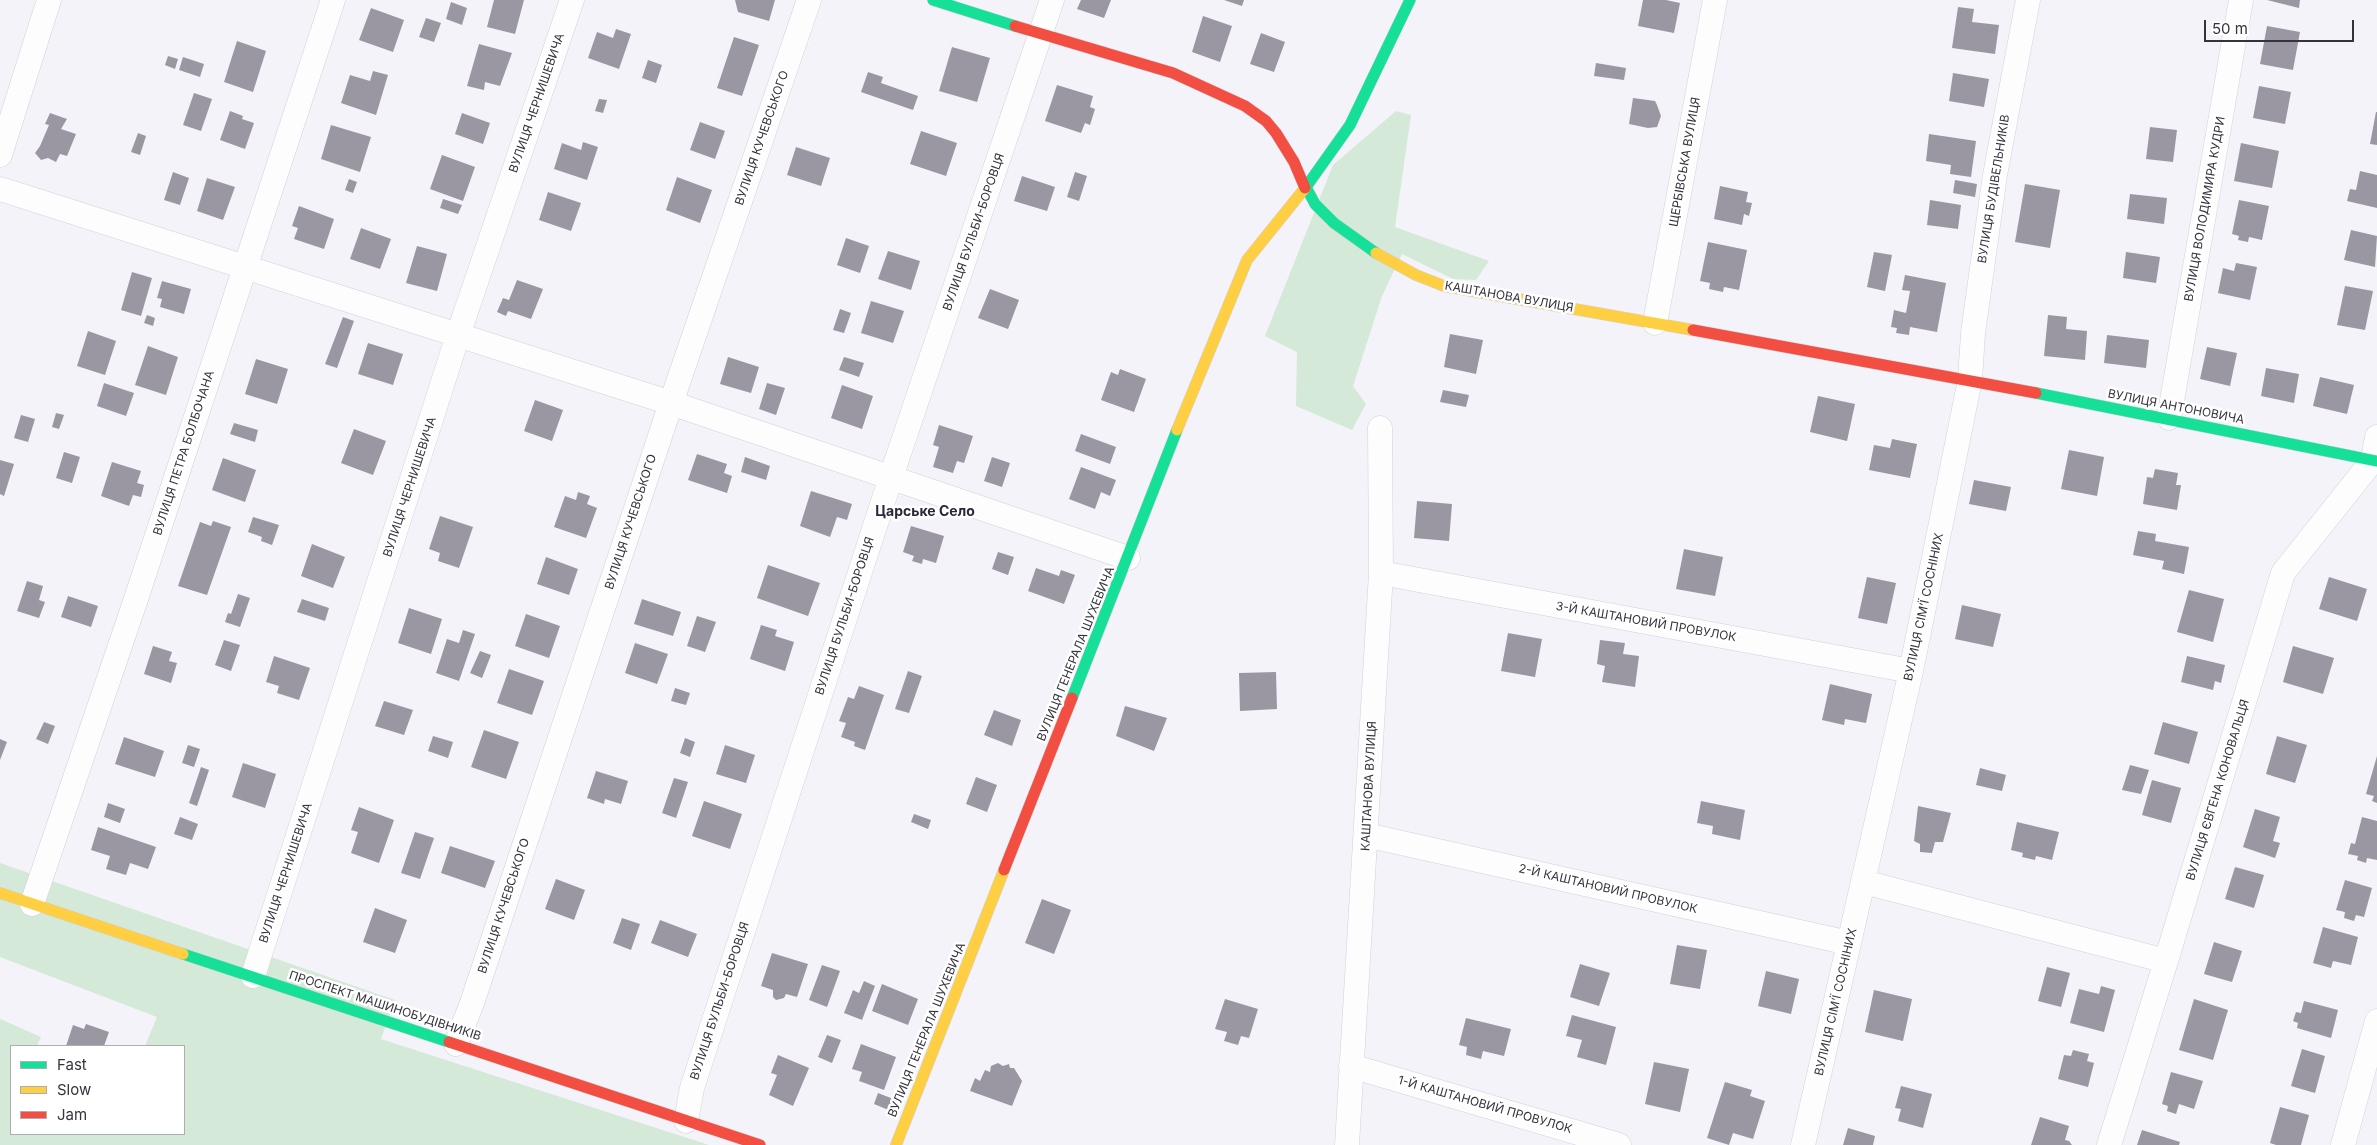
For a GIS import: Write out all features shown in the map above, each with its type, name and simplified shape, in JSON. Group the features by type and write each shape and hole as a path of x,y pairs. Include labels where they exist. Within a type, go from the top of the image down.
{"street":[{"path":"0,155 49,0"},
{"name":"ВУЛИЦЯ ПЕТРА БОЛБОЧАНА","path":"32,904 137,596 333,0"},
{"name":"ВУЛИЦЯ ЧЕРНИШЕВИЧА","path":"252,976 458,335 572,0"},
{"name":"ВУЛИЦЯ КУЧЕВСЬКОГО","path":"456,1044 472,1003 671,403 809,0"},
{"path":"933,0 1040,35 1173,73 1245,106 1266,122 1286,147 1306,187"},
{"name":"ВУЛИЦЯ БУЛЬБИ-БОРОВЦЯ","path":"686,1120 692,1088 891,477 1052,0"},
{"name":"ВУЛИЦЯ ГЕНЕРАЛА ШУХЕВИЧА","path":"896,1145 1206,356 1247,260 1306,187 1350,125 1410,0"},
{"name":"ЩЕРБІВСЬКА ВУЛИЦЯ","path":"1655,323 1715,0"},
{"name":"ВУЛИЦЯ БУДІВЕЛЬНИКІВ","path":"1970,380 1973,333 1995,174 2028,0"},
{"name":"ВУЛИЦЯ ВОЛОДИМИРА КУДРИ","path":"2169,418 2241,0"},
{"name":"КАШТАНОВА ВУЛИЦЯ","path":"1306,187 1323,213 1354,238 1390,261 1444,286 1655,323"},
{"path":"0,189 671,403 1128,558"},
{"path":"1655,323 1970,380"},
{"name":"ВУЛИЦЯ АНТОНОВИЧА","path":"1970,380 2169,418 2375,461"},
{"name":"ВУЛИЦЯ СІМ’Ї СОСНІНИХ","path":"1803,1145 1911,671 1970,380"},
{"name":"КАШТАНОВА ВУЛИЦЯ","path":"1347,1145 1381,573 1380,428"},
{"path":"2375,461 2377,437"},
{"name":"ВУЛИЦЯ ЄВГЕНА КОНОВАЛЬЦЯ","path":"2108,1145 2166,961 2283,573 2375,461"},
{"name":"3-Й КАШТАНОВИЙ ПРОВУЛОК","path":"1381,573 1911,671"},
{"name":"2-Й КАШТАНОВИЙ ПРОВУЛОК","path":"1366,835 1850,943"},
{"path":"1864,882 2166,961"},
{"name":"ПРОСПЕКТ МАШИНОБУДІВНИКІВ","path":"0,893 760,1145"},
{"path":"2343,1145 2377,1021"},
{"name":"1-Й КАШТАНОВИЙ ПРОВУЛОК","path":"1351,1066 1619,1145"}],"green space":[{"path":"1396,111 1411,115 1395,227 1489,261 1476,280 1453,279 1402,254 1382,296 1353,386 1366,404 1352,430 1296,406 1297,352 1265,336 1333,165"},
{"path":"0,863 395,1000 381,1039 709,1145 0,1145 0,1019 41,1037 37,1045 10,1045 10,1135 185,1135 185,1045 145,1045 157,1017 0,957"}],"building":[{"path":"494,0 524,0 515,34 487,27"},
{"path":"735,0 775,0 769,21 738,12"},
{"path":"1081,0 1111,0 1104,18 1077,9"},
{"path":"1224,0 1244,0 1242,6"},
{"path":"1643,0 1666,0 1680,3 1674,33 1638,26"},
{"path":"2267,0 2300,0 2299,8"},
{"path":"451,2 467,8 462,25 446,19"},
{"path":"1958,7 1974,9 1972,22 1999,25 1995,54 1952,48"},
{"path":"371,8 404,20 393,52 359,40"},
{"path":"1203,16 1232,26 1220,62 1192,52"},
{"path":"426,18 441,23 434,42 419,37"},
{"path":"2267,26 2300,32 2293,70 2260,64"},
{"path":"616,29 631,34 619,69 588,58 597,32 613,38"},
{"path":"1261,33 1285,42 1274,72 1250,64"},
{"path":"734,37 759,45 742,96 717,88"},
{"path":"237,41 266,51 253,92 224,82"},
{"path":"479,44 512,53 500,86 485,82 484,90 467,86"},
{"path":"952,47 990,58 977,102 939,91"},
{"path":"168,56 178,59 175,69 165,65"},
{"path":"183,57 204,64 200,77 179,70"},
{"path":"648,60 662,65 656,83 642,78"},
{"path":"1596,63 1626,68 1624,80 1594,76"},
{"path":"373,71 388,75 376,115 341,103 350,75 370,81"},
{"path":"868,72 883,77 881,83 918,96 913,110 861,92"},
{"path":"1953,73 1989,79 1984,107 1949,101"},
{"path":"1057,85 1093,96 1090,107 1095,109 1090,125 1085,123 1081,133 1045,121"},
{"path":"2259,86 2291,92 2285,124 2253,118"},
{"path":"194,93 212,99 201,131 183,125"},
{"path":"1633,98 1655,101 1661,116 1657,127 1648,128 1629,124"},
{"path":"599,99 607,100 603,113 595,111"},
{"path":"230,111 243,116 242,119 254,123 245,149 220,140"},
{"path":"2377,112 2377,145 2370,144"},
{"path":"50,113 67,119 61,129 76,134 67,156 60,154 56,162 48,158 41,160 35,153 49,125 45,124"},
{"path":"462,113 490,123 483,144 455,134"},
{"path":"700,122 725,131 715,159 690,150"},
{"path":"331,125 371,137 360,172 321,159"},
{"path":"2150,127 2177,130 2173,162 2146,159"},
{"path":"921,131 957,143 946,176 910,164"},
{"path":"138,133 146,136 140,155 131,152"},
{"path":"1929,134 1976,141 1971,177 1950,174 1951,165 1926,161"},
{"path":"583,142 598,147 587,180 554,169 562,143 581,150"},
{"path":"2241,143 2279,151 2272,188 2234,181"},
{"path":"796,147 830,158 821,186 787,175"},
{"path":"442,155 475,167 463,201 430,189"},
{"path":"2360,171 2377,175 2377,208 2347,201 2350,189 2356,190"},
{"path":"173,172 189,178 180,205 164,200"},
{"path":"1075,172 1087,176 1079,201 1067,197"},
{"path":"1022,176 1055,187 1047,211 1014,201"},
{"path":"677,177 712,190 700,223 666,210"},
{"path":"207,178 235,187 223,220 197,211"},
{"path":"349,179 357,182 353,193 345,190"},
{"path":"1955,180 1977,184 1975,197 1953,193"},
{"path":"2025,184 2060,190 2050,248 2015,242"},
{"path":"1720,186 1748,192 1746,202 1752,203 1749,216 1744,214 1742,225 1714,219"},
{"path":"548,192 581,203 571,231 539,220"},
{"path":"2130,194 2167,198 2164,224 2127,219"},
{"path":"443,199 462,205 458,214 440,208"},
{"path":"1930,200 1961,205 1958,229 1927,225"},
{"path":"2239,200 2269,206 2262,240 2249,237 2248,242 2238,240 2239,236 2232,234"},
{"path":"299,206 334,219 324,249 294,239 298,228 292,226"},
{"path":"361,228 391,239 380,269 350,259"},
{"path":"2351,230 2377,236 2375,267 2344,260"},
{"path":"846,238 869,246 860,273 837,265"},
{"path":"1708,242 1747,250 1739,290 1724,287 1723,292 1709,289 1710,283 1700,281"},
{"path":"417,246 447,254 437,291 406,283"},
{"path":"888,251 920,261 911,290 878,279"},
{"path":"1874,252 1892,255 1885,291 1867,287"},
{"path":"2126,252 2160,257 2156,283 2123,278"},
{"path":"2236,263 2257,267 2250,300 2218,293 2223,268 2234,271"},
{"path":"132,272 152,278 141,316 121,310"},
{"path":"1905,275 1946,283 1937,332 1910,327 1909,335 1896,333 1897,328 1891,327 1894,310 1906,313 1910,291 1902,290"},
{"path":"517,280 543,289 531,319 508,311 506,316 497,312 503,298 509,300"},
{"path":"162,281 191,289 184,314 160,307 162,299 157,298"},
{"path":"2345,286 2373,291 2365,330 2337,325"},
{"path":"990,289 1019,300 1008,329 978,318"},
{"path":"871,301 904,311 893,343 861,333"},
{"path":"840,309 851,313 844,333 833,330"},
{"path":"147,315 155,318 153,326 144,323"},
{"path":"2048,315 2067,317 2066,329 2087,331 2085,360 2044,356"},
{"path":"343,317 354,321 337,368 325,364"},
{"path":"88,331 116,341 105,375 77,366"},
{"path":"1450,334 1483,340 1476,374 1444,367"},
{"path":"2107,335 2149,340 2146,368 2104,363"},
{"path":"368,343 403,354 393,385 358,374"},
{"path":"148,346 178,357 166,395 135,385"},
{"path":"2207,347 2237,353 2230,386 2200,379"},
{"path":"728,357 759,367 751,393 720,384"},
{"path":"844,357 864,363 859,377 839,370"},
{"path":"256,359 288,369 277,404 245,394"},
{"path":"2266,368 2299,374 2294,403 2261,396"},
{"path":"1120,369 1146,379 1134,412 1101,400 1111,372 1118,375"},
{"path":"2320,377 2354,385 2347,414 2313,406"},
{"path":"104,383 134,393 126,416 97,406"},
{"path":"767,383 785,388 776,415 759,409"},
{"path":"842,385 873,396 862,429 831,418"},
{"path":"1443,390 1469,395 1466,407 1440,402"},
{"path":"1818,396 1855,404 1847,441 1810,432"},
{"path":"535,400 563,410 552,441 524,431"},
{"path":"56,413 64,415 59,429 52,427"},
{"path":"21,415 35,419 28,442 14,438"},
{"path":"234,423 258,430 255,442 230,434"},
{"path":"939,425 973,436 964,463 957,461 953,473 933,467 939,447 933,445"},
{"path":"354,429 386,441 373,475 341,463"},
{"path":"1081,434 1116,447 1110,464 1075,451"},
{"path":"1892,439 1917,444 1910,478 1869,470 1874,445 1890,448"},
{"path":"2069,450 2104,457 2097,496 2061,489"},
{"path":"64,452 80,457 72,483 56,478"},
{"path":"697,454 727,464 724,473 732,476 727,493 688,480"},
{"path":"745,457 770,466 766,480 741,472"},
{"path":"992,457 1010,463 1002,487 984,481"},
{"path":"223,458 256,470 245,502 212,490"},
{"path":"0,460 14,464 4,496 0,494"},
{"path":"112,462 141,471 137,483 144,485 141,497 133,495 129,506 101,496"},
{"path":"1081,467 1116,480 1110,496 1101,492 1095,509 1069,499"},
{"path":"2155,469 2178,473 2176,485 2181,485 2177,510 2143,504 2147,477 2153,478"},
{"path":"1974,480 2011,487 2006,511 1969,504"},
{"path":"811,491 852,504 847,520 837,517 830,537 800,526"},
{"path":"578,492 590,496 587,504 597,508 586,538 554,527 565,496 576,500"},
{"path":"1417,501 1452,504 1449,541 1414,538"},
{"path":"440,516 473,527 459,568 438,561 440,553 429,549"},
{"path":"253,517 279,525 272,545 261,541 262,537 248,532"},
{"path":"213,521 231,527 207,595 178,586 200,522 211,526"},
{"path":"911,526 944,536 936,563 923,559 922,564 912,561 914,556 903,552"},
{"path":"2138,531 2156,534 2155,541 2189,547 2184,574 2162,569 2164,561 2133,555"},
{"path":"312,544 345,557 333,588 301,576"},
{"path":"1684,549 1723,557 1715,596 1676,589"},
{"path":"998,552 1014,557 1008,575 992,569"},
{"path":"546,557 578,569 569,595 537,584"},
{"path":"768,565 820,583 808,616 757,598"},
{"path":"1036,568 1059,576 1061,570 1075,575 1064,604 1028,591"},
{"path":"1867,577 1896,583 1887,624 1858,618"},
{"path":"2329,577 2367,589 2357,621 2319,609"},
{"path":"27,581 43,586 39,600 45,602 39,618 17,611"},
{"path":"2189,590 2224,599 2213,642 2177,632"},
{"path":"238,594 250,598 240,627 225,622 228,613 231,614"},
{"path":"68,596 98,606 91,627 61,617"},
{"path":"302,599 329,608 325,621 297,612"},
{"path":"642,599 681,612 673,636 634,624"},
{"path":"1962,605 2001,614 1993,647 1955,639"},
{"path":"409,608 442,619 431,654 398,643"},
{"path":"526,614 560,626 549,658 515,646"},
{"path":"697,616 716,622 705,652 687,646"},
{"path":"761,625 777,630 775,636 794,642 785,671 750,659"},
{"path":"463,630 475,634 459,681 436,673 447,639 459,643"},
{"path":"1508,633 1542,639 1535,677 1501,671"},
{"path":"224,640 240,645 231,671 215,665"},
{"path":"1600,640 1625,643 1623,654 1639,656 1635,687 1602,682 1605,666 1597,664"},
{"path":"635,643 668,654 657,684 625,673"},
{"path":"153,646 172,652 169,661 177,663 171,683 144,674"},
{"path":"2293,646 2334,658 2323,694 2283,682"},
{"path":"480,651 491,655 482,678 470,673"},
{"path":"274,656 310,668 299,700 277,693 279,686 266,682"},
{"path":"2187,656 2225,665 2221,683 2215,681 2213,690 2181,682"},
{"path":"509,669 544,681 532,715 497,703"},
{"path":"908,671 922,676 909,713 895,709"},
{"path":"1276,672 1277,709 1240,711 1239,673"},
{"path":"1830,684 1872,694 1866,723 1845,719 1844,725 1822,720"},
{"path":"859,686 884,695 865,750 854,746 855,742 841,737 846,723 839,721 848,697 854,699"},
{"path":"675,688 690,693 686,705 671,701"},
{"path":"384,701 413,710 404,735 375,726"},
{"path":"1125,706 1167,718 1154,751 1116,736"},
{"path":"994,710 1021,720 1012,746 984,735"},
{"path":"44,722 55,726 48,744 36,739"},
{"path":"2163,722 2198,732 2189,764 2154,754"},
{"path":"484,730 519,742 506,779 471,767"},
{"path":"433,736 453,742 448,758 428,751"},
{"path":"2277,736 2307,745 2295,783 2266,774"},
{"path":"124,737 164,751 155,777 115,764"},
{"path":"685,738 695,742 690,757 680,753"},
{"path":"0,739 7,742 0,760"},
{"path":"188,745 200,749 194,767 182,763"},
{"path":"725,745 755,755 746,783 716,774"},
{"path":"2377,756 2377,803 2372,801 2374,796 2366,794"},
{"path":"243,763 276,774 265,808 232,797"},
{"path":"2130,765 2149,770 2141,794 2122,790"},
{"path":"201,767 209,770 197,806 189,803"},
{"path":"1980,768 2006,775 2002,791 1976,785"},
{"path":"596,771 628,781 621,804 605,799 604,804 587,798"},
{"path":"976,777 997,785 987,812 966,804"},
{"path":"674,778 688,782 676,818 662,813"},
{"path":"2152,780 2181,788 2171,823 2142,815"},
{"path":"704,801 742,814 730,849 692,836"},
{"path":"1701,801 1745,810 1740,840 1712,834 1713,826 1697,823"},
{"path":"108,803 125,809 120,823 104,817"},
{"path":"1918,806 1951,813 1943,842 1935,842 1932,853 1920,852 1920,844 1914,841"},
{"path":"359,807 394,820 379,863 351,853 358,832 351,830"},
{"path":"2255,809 2280,817 2273,841 2280,843 2275,858 2243,847"},
{"path":"914,814 931,820 928,829 911,822"},
{"path":"180,817 198,824 192,840 174,834"},
{"path":"2362,817 2377,821 2377,860 2367,858 2366,863 2357,860 2358,856 2348,854 2351,843 2355,844"},
{"path":"2017,822 2059,832 2052,860 2036,856 2035,860 2022,857 2023,853 2011,850"},
{"path":"98,827 156,847 148,869 130,863 126,875 106,869 110,856 91,850"},
{"path":"415,832 434,838 420,879 401,873"},
{"path":"450,846 495,861 485,888 441,873"},
{"path":"2235,867 2264,875 2254,908 2225,899"},
{"path":"556,879 585,890 574,920 545,909"},
{"path":"2345,880 2372,888 2364,917 2356,915 2354,921 2344,918 2345,912 2336,910"},
{"path":"1042,899 1071,910 1054,954 1025,943"},
{"path":"375,908 407,920 395,953 363,942"},
{"path":"622,918 640,924 631,950 613,943"},
{"path":"660,920 697,934 688,957 651,943"},
{"path":"2323,927 2358,937 2351,965 2333,961 2331,968 2313,963"},
{"path":"2214,942 2242,951 2232,982 2204,974"},
{"path":"1677,945 1707,950 1700,989 1670,984"},
{"path":"772,953 808,964 797,997 786,994 784,998 776,1000 773,997 773,990 761,986"},
{"path":"1580,964 1610,973 1599,1006 1570,997"},
{"path":"822,965 840,971 827,1007 809,1000"},
{"path":"2047,967 2070,973 2061,1007 2038,1001"},
{"path":"1766,971 1799,979 1791,1014 1758,1006"},
{"path":"864,981 875,986 862,1020 844,1013 853,990 859,993"},
{"path":"882,984 918,999 908,1025 872,1011"},
{"path":"2101,986 2115,990 2104,1032 2070,1023 2079,989 2099,994"},
{"path":"1874,990 1912,999 1903,1041 1865,1032"},
{"path":"1225,999 1258,1009 1249,1038 1241,1036 1238,1045 1224,1041 1227,1032 1215,1029"},
{"path":"2194,999 2228,1010 2213,1060 2179,1050"},
{"path":"2304,1001 2338,1010 2331,1038 2297,1028 2298,1023 2293,1021 2296,1012 2301,1013"},
{"path":"1572,1015 1616,1027 1606,1065 1577,1057 1582,1040 1566,1036"},
{"path":"1466,1018 1511,1029 1504,1056 1483,1051 1481,1059 1466,1055 1467,1047 1459,1045"},
{"path":"86,1024 109,1032 104,1045 66,1045 73,1025 84,1029"},
{"path":"827,1035 841,1040 832,1063 818,1057"},
{"path":"861,1044 896,1057 884,1090 859,1081 862,1072 852,1069"},
{"path":"2302,1049 2325,1056 2315,1093 2291,1086"},
{"path":"2073,1050 2089,1054 2087,1061 2094,1063 2088,1087 2058,1079 2064,1055 2071,1056"},
{"path":"778,1055 809,1068 793,1106 769,1095 777,1075 771,1073"},
{"path":"1654,1062 1689,1069 1680,1112 1645,1104"},
{"path":"998,1063 1003,1066 1009,1064 1010,1068 1014,1068 1022,1081 1012,1106 970,1091 975,1078 980,1081 985,1070 990,1072 991,1066"},
{"path":"2171,1072 2203,1081 2194,1109 2179,1104 2176,1114 2167,1111 2168,1106 2162,1104"},
{"path":"1725,1082 1752,1090 1750,1096 1765,1101 1753,1139 1733,1133 1729,1145 1707,1138"},
{"path":"1901,1086 1932,1094 1923,1128 1898,1121 1901,1109 1895,1108"},
{"path":"878,1093 896,1100 891,1111 874,1104"},
{"path":"2280,1107 2309,1115 2301,1145 2276,1145 2270,1143"},
{"path":"2040,1117 2069,1126 2065,1140 2069,1141 2072,1145 2031,1145"},
{"path":"1848,1128 1875,1136 1873,1145 1843,1145"},
{"path":"2142,1130 2180,1142 2179,1145 2137,1145"}],"traffic: fast":[{"path":"933,0 1015,26"},
{"path":"1376,253 1334,223 1315,204 1306,187 1350,125 1410,0"},
{"path":"2036,393 2377,461"},
{"path":"1072,698 1177,430"},
{"path":"183,954 449,1042"}],"traffic: slow":[{"path":"1177,430 1247,260 1305,188"},
{"path":"1376,253 1416,275 1444,286 1693,330"},
{"path":"896,1145 1004,870"},
{"path":"0,893 183,954"}],"traffic: jam":[{"path":"1015,26 1173,73 1245,106 1266,121 1276,133 1294,162 1305,188"},
{"path":"1693,330 2036,393"},
{"path":"1004,870 1072,698"},
{"path":"449,1042 760,1145"}],"district":[{"name":"Царське Село","path":"925,512"}]}
